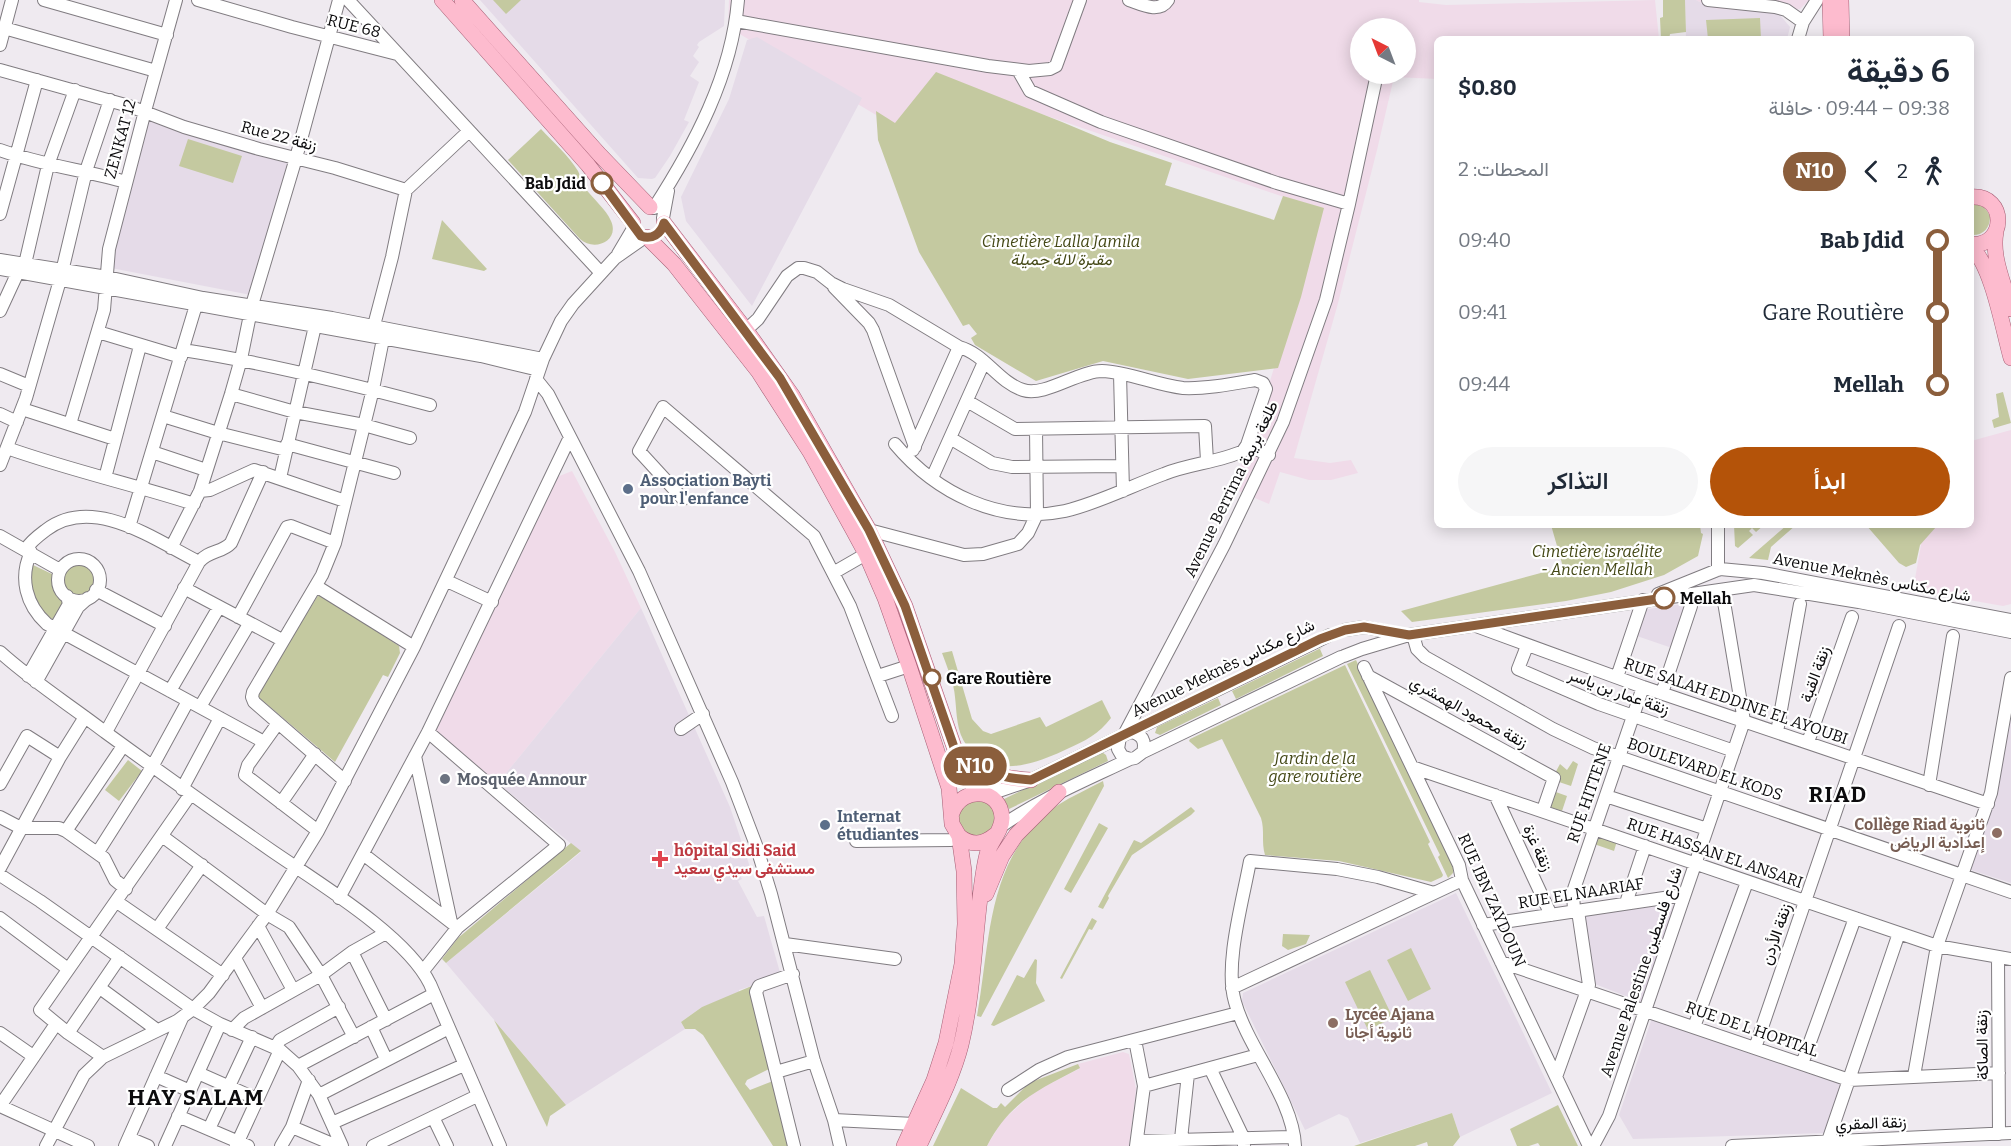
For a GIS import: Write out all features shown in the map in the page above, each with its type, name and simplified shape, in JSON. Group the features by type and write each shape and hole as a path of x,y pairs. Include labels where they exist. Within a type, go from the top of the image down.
{"main road":[{"path":"442,0 588,165 640,231 674,264 758,371 810,452 866,554 909,666 949,788 952,824 958,836 964,871 965,924 962,964 946,1043 934,1080 904,1146"},
{"path":"462,0 599,154 658,214 792,395 869,530 905,606 956,753 968,779 999,807 1002,818 985,862 975,965 961,1044 949,1080 919,1146"},
{"path":"1830,0 1831,36"},
{"path":"1841,0 1842,36"},
{"path":"1974,196 1985,199 1994,206 1998,219 1995,248 2011,309"},
{"path":"645,207 658,214 663,228 656,235 640,231 636,213 645,207"},
{"path":"1974,245 1984,243 1996,232"},
{"path":"1974,250 1987,270 2011,358"},
{"path":"956,753 991,774 1003,778 1031,780"},
{"path":"980,908 1002,856 1016,835 1059,792"},
{"path":"952,813 962,798 971,794 984,795"},
{"path":"958,836 970,843 977,843 984,842 997,831"}],"street":[{"path":"0,45 12,0"},
{"path":"45,0 167,35"},
{"name":"ZENKAT 12","path":"70,424 104,310 109,249 176,0"},
{"name":"RUE 68","path":"198,0 397,54"},
{"path":"171,548 200,491 242,359 251,310 339,0"},
{"path":"348,0 601,273"},
{"path":"658,214 670,184 717,89 736,21 738,0"},
{"path":"736,21 1018,70 1049,70 1056,66 1080,0"},
{"path":"1129,0 1157,8 1164,6 1167,0"},
{"path":"1708,0 1775,6 1786,10 1803,22"},
{"path":"1799,36 1803,22 1816,0"},
{"path":"4,28 156,71"},
{"name":"Rue 22 زنقة","path":"0,70 110,100 184,127 406,189"},
{"path":"1018,70 1030,92 1101,122 1277,183 1349,204"},
{"path":"0,214 37,80"},
{"name":"Avenue Berrima طلعة بريمة","path":"1126,734 1269,455 1300,377 1326,300 1375,84"},
{"path":"0,311 22,268 48,165 75,90"},
{"path":"0,465 22,410 61,275 86,171 110,100"},
{"path":"345,781 254,702 252,697 282,640 316,586 341,525 373,389 376,334 406,189 469,131"},
{"path":"0,150 48,165 86,171 126,182"},
{"path":"46,1146 84,1075 103,1057 182,1018 193,1009 223,975 267,914 318,831 447,581 525,412 561,321 573,304 640,231"},
{"path":"0,260 22,268 203,298 315,326 376,334"},
{"path":"0,268 22,268"},
{"path":"746,330 758,319 792,271 798,268 811,268 831,283 869,323 915,447"},
{"path":"107,282 196,305 251,310 376,334 540,370"},
{"path":"831,283 889,305 967,350 1012,385 1030,392 1102,371 1181,388 1255,380 1261,381 1265,386 1247,445 1239,453 1179,468 1063,511 1015,514 957,495 909,460 895,444"},
{"path":"129,527 196,305"},
{"path":"280,478 306,374 315,326"},
{"path":"98,332 140,346 182,354 242,359 373,389 430,405"},
{"path":"105,478 140,346"},
{"path":"909,460 959,347"},
{"path":"932,478 984,362"},
{"path":"540,370 548,394 639,571 703,714 756,845 785,944 814,1061 834,1120 840,1146"},
{"path":"0,374 29,386"},
{"path":"1120,374 1123,490"},
{"path":"231,394 296,412 364,425 410,438"},
{"path":"967,401 1015,429 1205,426 1207,461"},
{"path":"682,499 639,451 663,407 814,536 850,606 892,716"},
{"path":"22,410 115,439"},
{"path":"0,414 17,422"},
{"path":"163,416 218,433 355,462 394,473"},
{"path":"869,530 964,555 1018,544 1028,533 1037,514 1036,429"},
{"path":"339,898 428,732 570,437"},
{"path":"950,438 992,463 1012,467 1122,466"},
{"path":"1247,445 1269,455"},
{"path":"7,448 194,504"},
{"path":"152,452 206,470"},
{"path":"200,491 210,490 249,471 262,471 345,501"},
{"path":"106,732 199,562 207,554 226,548 231,543 262,471"},
{"path":"199,562 129,527 105,518 94,516 70,518 35,538 28,551 25,571 28,596 41,618 59,631 264,742"},
{"path":"200,707 287,527 291,526 335,543"},
{"path":"1718,528 1722,570 1734,578 1725,590 1713,581 1713,575 1722,570"},
{"path":"0,536 60,570"},
{"path":"833,573 866,554"},
{"path":"32,679 59,631 69,604 58,582 60,570 64,565 76,559 88,561 99,576 92,594 59,631"},
{"name":"Avenue Meknès شارع مكناس","path":"1642,600 1722,570 1763,573 2011,620"},
{"path":"447,581 492,602"},
{"name":"Avenue Meknès شارع مكناس","path":"1143,752 1362,649 1411,635 1642,600 1764,585 2011,632"},
{"path":"316,586 414,647"},
{"path":"184,588 282,640"},
{"name":"Avenue Palestine شارع فلسطين","path":"1591,1146 1609,1116 1744,721 1725,590"},
{"path":"67,596 77,600 92,594 165,626"},
{"path":"1662,693 1691,606 1691,594"},
{"path":"1617,677 1642,600"},
{"path":"1777,732 1800,604"},
{"path":"170,691 219,608"},
{"name":"زنقة القبة","path":"1808,742 1852,617"},
{"name":"RUE SALAH EDDINE EL AYOUBI","path":"1474,626 1643,687 1988,804"},
{"name":"زنقة الأردن","path":"1755,1048 1899,626"},
{"path":"1362,649 1369,643 1371,637 1369,631 1364,627"},
{"name":"Avenue Meknès شارع مكناس","path":"1345,630 1364,627 1411,635"},
{"name":"Avenue Meknès شارع مكناس","path":"984,795 1031,780 1330,635"},
{"name":"BOULEVARD EL KODS","path":"1411,635 1417,649 1425,657 1553,729 1619,757 2011,892"},
{"path":"1929,785 1953,636"},
{"name":"زنقة عمار بن ياسر","path":"1527,646 1518,669 1569,692 1734,751"},
{"path":"0,652 32,679 186,792 339,898 386,933 413,957 423,970 500,1146"},
{"path":"878,676 909,666"},
{"name":"RUE IBN ZAYDOUN","path":"1366,671 1459,865 1462,880 1483,925 1591,1146"},
{"name":"زنقة محمود الهمشري","path":"1366,671 1554,778 1543,810"},
{"path":"1914,1076 1937,946 1988,804 2011,678"},
{"name":"RUE HITTENE","path":"1587,990 1589,984 1573,892 1643,687"},
{"path":"98,852 152,767 188,701"},
{"path":"681,729 703,714"},
{"path":"0,867 85,717"},
{"path":"103,1057 40,1010 162,836 186,792 220,718"},
{"path":"278,723 248,765 245,775 318,831"},
{"path":"423,970 455,924 559,845 428,732"},
{"path":"997,831 1021,813 1059,792 1136,758 1145,747 1142,737 1126,734 1118,749 1122,756 1130,759"},
{"path":"0,784 27,736 60,758"},
{"path":"66,831 123,746"},
{"path":"281,803 315,754"},
{"path":"415,756 455,924"},
{"name":"RUE HASSAN EL ANSARI","path":"1412,767 1937,946 2011,959"},
{"name":"زنقة غزة","path":"1495,795 1551,915"},
{"path":"1606,796 1707,830"},
{"path":"0,817 21,828 59,828 66,831 98,852 104,858 115,880 126,889"},
{"path":"162,836 267,914 289,927 321,975 354,1037"},
{"path":"856,841 951,840 958,836"},
{"path":"1626,903 1645,846"},
{"path":"363,854 455,924"},
{"path":"1135,1040 1144,1086 1137,1143 1181,1139 1205,1143 1294,1142 1292,1123 1238,1012 1232,988 1231,967 1250,861 1337,869 1378,877 1434,893"},
{"path":"157,929 202,865"},
{"path":"0,875 93,937 193,1009 232,1030 277,1049 298,1066 309,1080 342,1146"},
{"path":"1232,988 1462,880"},
{"path":"1694,1027 1747,882"},
{"name":"RUE EL NAARIAF","path":"1483,925 1684,895"},
{"path":"117,902 223,975"},
{"path":"0,918 69,969"},
{"path":"1802,1064 1855,918"},
{"path":"258,926 293,990"},
{"path":"232,1030 244,1018 321,975 352,952 386,933"},
{"path":"1828,1141 1899,933"},
{"path":"785,944 895,959"},
{"path":"352,952 386,1020"},
{"path":"68,1033 120,957"},
{"name":"زنقة الصاكة","path":"1998,957 1999,1073 2005,1133"},
{"path":"235,958 262,1008"},
{"name":"RUE DE L HOPITAL","path":"1501,962 1849,1080 1999,1073"},
{"path":"793,974 759,986 756,992 794,1146"},
{"path":"100,988 157,1030"},
{"path":"1556,1077 1587,990"},
{"path":"298,1066 434,994"},
{"path":"178,1116 241,1145 280,1040 339,1007"},
{"path":"1008,1090 1053,1063 1238,1012"},
{"path":"148,1146 127,1142 182,1018"},
{"path":"56,1024 0,1106 88,1146"},
{"path":"165,1146 220,1024"},
{"path":"372,1027 386,1059"},
{"path":"318,1095 448,1028"},
{"path":"2,1037 33,1056"},
{"path":"209,1129 252,1037"},
{"path":"1144,1086 1258,1055"},
{"path":"776,1072 814,1061"},
{"path":"332,1123 464,1065"},
{"path":"1210,1068 1244,1142"},
{"path":"198,1073 257,1099"},
{"path":"1181,1139 1188,1074"},
{"path":"156,1076 190,1091"},
{"path":"281,1146 292,1127 309,1080"},
{"path":"373,1146 477,1096"},
{"path":"433,1117 447,1146"},
{"path":"834,1120 914,1124"},
{"path":"292,1127 337,1146"},
{"name":"زنقة المقري","path":"1732,1146 1828,1141 1863,1143 2005,1133"}],"shaded area":[{"path":"480,0 725,0 724,26 699,42 697,45 699,47 693,56 699,62 690,76 699,82 684,120 689,122 655,178 638,178"},
{"path":"729,0 1419,0 1419,2 1446,5 1655,0 1659,36 1434,36 1434,79 1416,78 1416,18 1350,18 1350,84 1392,84 1337,307 1294,458 1330,463 1351,460 1358,473 1331,480 1309,480 1280,472 1269,504 1231,488 1253,437 1322,210 939,79 898,128 728,27"},
{"path":"1685,0 1696,0 1719,9 1773,12 1780,15 1790,27 1788,36 1686,36"},
{"path":"1696,0 1809,0 1800,9 1773,12 1719,9"},
{"path":"757,37 862,98 752,306 686,221 681,197 729,99 747,40"},
{"path":"149,121 282,162 283,160 288,161 251,295 111,268"},
{"path":"2011,430 2011,604 2003,606 1913,590 1921,545 1916,528 1974,528 1974,440"},
{"path":"572,471 615,552 641,608 498,783 436,731 557,477"},
{"path":"1682,604 1685,607 1672,648 1634,635 1642,610"},
{"name":"hôpital Sidi Said مستشفى سيدي سعيد","path":"641,608 730,807 750,867 738,872 742,879 738,881 757,917 764,916 781,976 739,990 739,993 702,1007 681,1022 685,1029 566,1105 446,963 581,852 498,783"},
{"name":"Collège Riad ثانوية إعدادية الرياض","path":"2011,714 2011,883 1971,870 1996,796"},
{"path":"1456,893 1552,1093 1460,1137 1452,1113 1360,1143 1348,1118 1339,1114 1305,1130 1242,1001 1243,993"},
{"path":"1671,902 1673,908 1641,1002 1595,984 1584,916"},
{"path":"1652,1018 1842,1083 1825,1133 1633,1139 1619,1115"},
{"path":"1123,1052 1129,1054 1136,1089 1129,1146 987,1146 1002,1121 1034,1092 1079,1069 1078,1064"}],"green space":[{"path":"493,0 521,0 506,14"},
{"path":"1663,0 1685,0 1686,32 1661,36 1660,18 1663,17"},
{"path":"1760,18 1761,36 1708,36 1706,20"},
{"name":"Cimetière Lalla Jamila مقبرة لالة جميلة","path":"936,72 1110,142 1172,163 1165,185 1274,220 1283,196 1324,208 1301,297 1278,368 1188,379 1103,361 1036,381 975,345 971,338 977,334 969,324 963,326 919,252 878,140 876,111 895,123"},
{"path":"541,129 570,160 588,192 609,217 613,228 612,234 604,242 592,244 580,239 508,160"},
{"path":"188,139 242,156 233,183 179,166"},
{"path":"1974,205 1977,205 1983,207 1990,217 1989,225 1985,230 1975,235"},
{"path":"442,220 487,269 484,271 432,259"},
{"path":"2003,392 2011,423 1994,428 1992,420 1999,417 1996,394"},
{"name":"Cimetière israélite - Ancien Mellah","path":"1552,528 1700,528 1703,534 1698,556 1664,575 1611,592 1566,601 1412,622 1401,611 1563,567"},
{"path":"1734,528 1752,528 1749,531 1753,535 1738,548 1735,546"},
{"path":"1784,528 1793,528 1771,547 1768,560 1749,558"},
{"path":"1869,528 1935,528 1920,545 1916,563 1906,567 1899,563"},
{"path":"79,562 91,567 96,579 91,591 79,596 67,591 62,579 67,567"},
{"path":"33,565 54,575 56,587 64,603 53,619 41,610 34,596 31,580"},
{"path":"319,594 399,646 400,653 388,677 383,675 335,762 256,695"},
{"path":"1323,647 1320,649 1323,656 1236,699 1232,691"},
{"path":"952,651 972,719 983,731 991,734 1040,717 1046,727 1102,700 1111,718 1097,733 1086,740 1042,760 1015,766 989,763 977,757 967,746 961,734 953,686 942,653"},
{"path":"1356,660 1453,865 1453,873 1448,878 1438,857 1440,855 1347,664"},
{"name":"Jardin de la gare routière","path":"1345,665 1430,842 1428,844 1443,875 1431,882 1339,861 1265,855 1261,818 1222,739 1198,749 1189,741"},
{"path":"1218,698 1221,705 1160,735 1155,733 1157,727"},
{"path":"1102,752 1108,761 1009,809 1004,799"},
{"path":"128,760 142,771 119,801 105,790"},
{"path":"1573,761 1578,764 1571,786 1556,781 1554,775 1560,764 1567,770"},
{"path":"1103,781 1104,786 981,1017 977,1016 996,900 1004,873 1017,848 1034,825 1058,805"},
{"path":"1553,791 1567,796 1562,811 1547,806"},
{"path":"977,800 990,805 995,818 990,831 977,836 964,831 959,818 964,805"},
{"path":"1191,807 1195,811 1191,815 1132,855 1103,909 1098,907 1134,840 1141,843"},
{"path":"1099,823 1108,828 1071,893 1064,889"},
{"path":"1597,835 1617,841 1614,851 1594,844"},
{"path":"571,843 581,851 446,963 442,959 458,938"},
{"path":"1092,918 1097,921 1092,930 1089,929 1062,979 1060,978"},
{"path":"1283,934 1310,935 1306,944 1288,950 1282,946"},
{"path":"1411,948 1431,989 1408,1001 1387,960"},
{"path":"1035,959 1037,960 1036,983 1045,1001 994,1026 991,1025 1017,975 1024,978"},
{"path":"1370,970 1393,1018 1368,1030 1345,982"},
{"path":"754,985 750,994 769,1069 747,1080 745,1084 750,1090 773,1081 789,1146 773,1146 703,1035 695,1029 685,1029 681,1022 702,1007"},
{"path":"494,1020 566,1105 550,1116 547,1127"},
{"path":"1078,1064 1080,1068 1038,1091 1015,1108 1005,1118 987,1146 933,1146 961,1088 993,1108 997,1108 1001,1103 1005,1107 1029,1083"},
{"path":"1558,1105 1578,1146 1540,1146 1538,1143 1517,1146 1510,1129"},
{"path":"1452,1113 1460,1137 1453,1146 1428,1146 1427,1142 1415,1146 1354,1146"}],"bus line":[{"name":"N10","path":"602,183 641,236 656,235 663,228 664,223 746,330 792,395 890,569 932,678 956,753 991,774 1003,778 1031,780 1320,639 1345,630 1364,627 1409,635 1664,598"}],"place":[{"name":"Bab Jdid","path":"602,183"},
{"name":"Association Bayti pour l'enfance","path":"628,489"},
{"name":"Mellah","path":"1664,598"},
{"name":"Gare Routière","path":"932,678"},
{"name":"Mosquée Annour","path":"445,779"},
{"name":"Internat étudiantes","path":"825,825"},
{"name":"Collège Riad ثانوية إعدادية الرياض","path":"1997,833"},
{"name":"hôpital Sidi Said مستشفى سيدي سعيد","path":"660,859"},
{"name":"Lycée Ajana ثانوية أجانا","path":"1333,1023"}],"district":[{"name":"RIAD","path":"1838,794"},
{"name":"HAY SALAM","path":"196,1097"}]}
